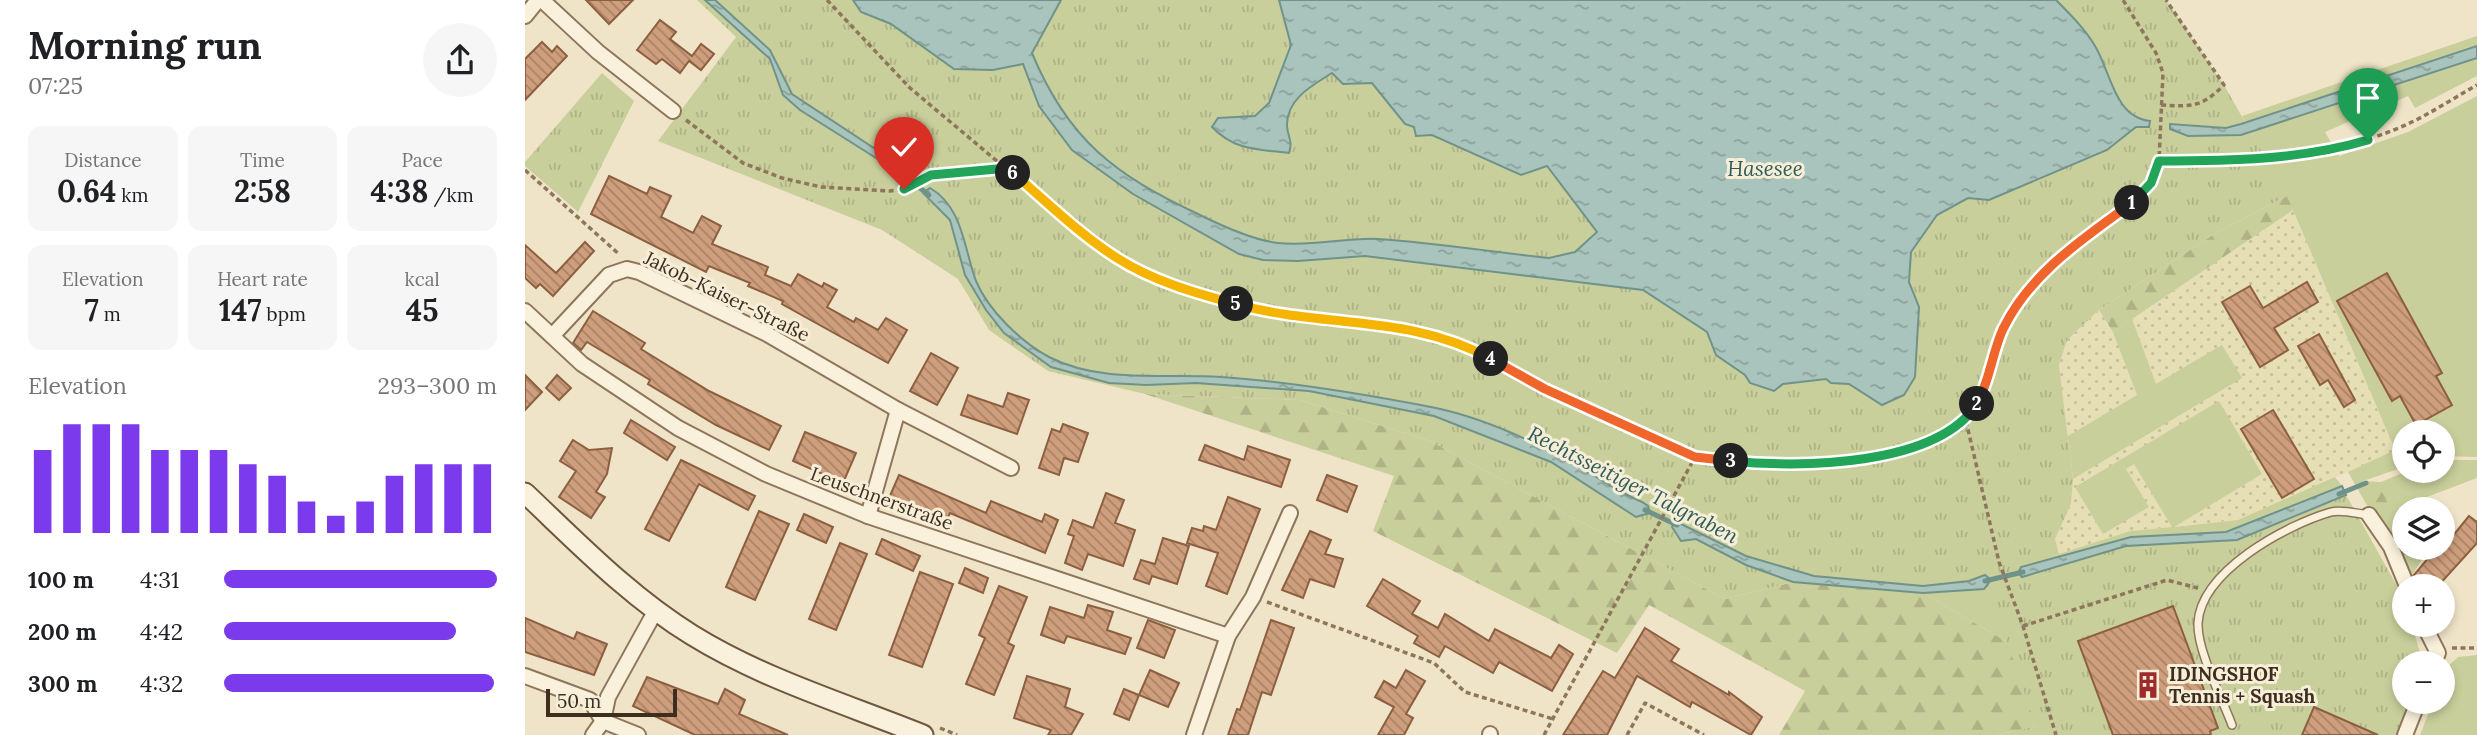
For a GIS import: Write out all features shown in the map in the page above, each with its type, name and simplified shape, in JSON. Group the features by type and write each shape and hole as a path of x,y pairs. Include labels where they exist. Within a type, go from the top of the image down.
{"street":[{"path":"525,16 540,0 598,52 673,111"},
{"name":"Jakob-Kaiser-Straße","path":"552,336 609,275 627,270 652,278 767,334 898,410 1011,468"},
{"name":"Leuschnerstraße","path":"525,311 582,364 678,428 766,474 868,516 1228,636"},
{"path":"868,516 898,410"},
{"path":"525,494 617,579 692,636 752,667 929,731"},
{"path":"1194,735 1228,636 1253,597 1290,513"},
{"path":"2369,515 2392,547 2402,574"},
{"path":"593,735 603,721 608,697 656,610"},
{"path":"525,676 590,700 603,721 638,735"},
{"path":"2405,735 2413,714"}],"lane":[{"path":"2232,725 2199,639 2201,603 2207,590 2245,554 2268,540 2334,511 2369,515"}],"path":[{"path":"827,0 910,88 1091,240 1140,271 1185,290 1244,307 1412,329 1445,338 1471,348 1545,389 1695,457 1770,465 1846,462 1915,446 1966,421 1986,386 2002,332 2033,282 2072,246 2134,202 2151,183 2159,161 2163,73 2156,53 2123,0"},
{"path":"2161,105 2188,107 2207,102 2224,85 2166,0"},
{"path":"2159,161 2224,161 2333,150 2404,126 2477,85"},
{"path":"673,111 743,163 782,178 821,187 904,189 931,175 1008,168"},
{"path":"525,170 620,256 627,270"},
{"path":"1966,421 1999,562 2023,626 2056,735"},
{"path":"1544,735 1695,457"},
{"path":"2023,626 2167,580 2207,590"},
{"path":"1253,597 1434,663 1465,692 1553,719"},
{"path":"2450,651 2460,646 2477,648"},
{"path":"1627,735 1645,703 1704,735"},
{"path":"929,731 957,735"}],"shaded area":[{"path":"2293,210 2392,444 2392,452 2238,520 2130,531 2059,554 2055,539 2071,504 2073,479 2059,365 2067,340 2099,310 2113,332"}],"green space":[{"path":"697,0 2166,0 2224,85 2287,196 2214,234 2099,310 2067,340 2059,365 2073,479 2071,504 2055,539 2062,566 2126,546 2283,522 2346,495 2392,577 2392,637 2415,637 2420,651 2392,651 2392,714 2406,714 2398,735 1996,735 2036,726 1988,587 1923,593 1793,582 1725,599 1430,441 1300,400 1145,394 1048,371 989,330 958,279 882,230 658,141 736,37"},
{"path":"2477,36 2477,76 2415,108 2408,96 2325,132 2339,156 2408,132 2477,96 2477,457 2455,456 2455,420 2392,420 2392,443 2293,210 2242,116"},
{"path":"602,73 634,101 578,212 525,166 525,162"},
{"path":"2287,196 2293,210 2113,332 2099,310 2214,234"},
{"path":"2132,319 2156,384 2222,345 2242,378 2073,479 2068,436 2137,395 2113,332"},
{"path":"1145,394 1300,400 1430,441 1725,599 1793,582 1923,593 2009,643 2036,726 1996,735 1779,735 1805,691 1649,605 1617,653 1373,531 1394,476"},
{"path":"2219,401 2262,474 2174,527 2238,520 2335,477 2342,486 2226,532 2131,537 2059,557 2059,554 2130,531 2172,527 2134,464 2126,469 2149,507 2103,534 2075,487"},
{"path":"2392,451 2392,471 2363,481 2381,482 2392,477 2392,483 2455,483 2455,460 2477,460 2477,478 2427,497 2392,497 2390,511 2366,494 2365,502 2348,472"},
{"path":"2382,486 2390,511 2392,510 2392,550 2365,502 2365,494"},
{"path":"2398,560 2421,560 2413,574 2406,574"},
{"path":"1988,586 2049,725 2036,726 2009,643 1923,593"},
{"path":"2477,655 2477,735 2420,735 2428,714 2455,714 2455,660"}],"water":[{"path":"705,0 715,0 770,50 792,94 898,164 904,172 903,175 800,110 783,95 770,59"},
{"name":"Hasesee","path":"853,0 1061,0 1032,53 1061,109 1078,132 1097,152 1142,185 1237,232 1278,243 1379,239 1549,258 1575,252 1597,232 1547,166 1521,175 1432,135 1416,136 1414,127 1405,124 1372,83 1343,84 1332,73 1302,94 1291,108 1287,126 1291,145 1289,153 1247,148 1229,141 1212,127 1218,118 1255,116 1269,103 1291,45 1279,0 2056,0 2091,40 2121,102 2138,118 2150,121 2149,127 2136,127 2107,150 1989,200 1968,198 1937,215 1911,252 1909,282 1919,307 1915,377 1904,395 1882,405 1849,384 1831,383 1826,379 1783,384 1774,391 1750,383 1745,375 1716,355 1707,332 1643,290 1365,256 1298,261 1263,260 1239,254 1133,194 1072,150 1039,106 1023,64 993,70 954,69 891,24 861,12"},
{"path":"2477,46 2477,58 2241,135 2188,136 2170,129 2170,124 2226,128 2241,124"},
{"path":"930,188 941,196 956,217 981,292 997,314 1017,334 1049,357 1090,371 1112,374 1221,377 1275,382 1355,393 1454,412 1524,438 1557,454 1642,502 1648,506 1650,513 1636,517 1551,462 1434,416 1309,391 1196,383 1109,383 1051,367 1004,333 986,310 965,275 950,220 923,193"},
{"path":"2342,486 2346,495 2237,540 2126,546 2022,577 2018,573 2021,567 2131,537 2226,532"},
{"path":"1675,521 1746,556 1814,576 1923,586 1969,581 1985,575 1991,580 1984,589 1923,593 1793,582 1746,565 1696,539 1681,541 1672,527"}],"building":[{"path":"586,0 633,0 609,24"},
{"path":"660,20 676,32 670,39 692,56 701,44 714,54 701,70 689,61 680,73 662,59 656,64 637,50"},
{"path":"542,42 552,52 557,46 567,56 525,100 525,59"},
{"path":"609,176 647,194 650,187 671,196 661,217 693,233 702,216 721,226 712,244 768,267 765,275 791,286 798,274 822,287 824,283 837,290 827,307 854,322 856,318 878,330 886,318 907,330 888,363 782,304 783,301 748,286 750,283 709,266 706,272 591,214"},
{"path":"585,242 594,251 553,296 540,284 536,288 525,278 525,245 556,273"},
{"path":"2387,273 2442,373 2436,376 2452,405 2425,420 2413,420 2400,396 2392,401 2337,301"},
{"path":"2307,282 2318,302 2274,328 2288,350 2260,367 2222,302 2250,286 2263,308"},
{"path":"593,311 645,343 641,349 709,391 781,426 769,450 716,425 648,384 650,380 587,342 581,350 573,343"},
{"path":"2319,334 2355,400 2344,407 2328,380 2320,385 2298,346"},
{"path":"931,353 958,368 937,405 910,391"},
{"path":"525,375 542,392 525,410"},
{"path":"557,375 571,388 559,400 546,388"},
{"path":"1008,393 1029,400 1017,434 961,415 968,395 1003,407"},
{"path":"2273,410 2314,479 2282,498 2241,429"},
{"path":"631,420 675,447 667,460 624,433"},
{"path":"1063,424 1088,433 1078,462 1064,458 1059,475 1039,468 1052,429 1060,432"},
{"path":"805,432 856,453 843,483 793,461"},
{"path":"573,440 589,450 612,448 607,474 596,492 605,497 591,518 559,497 576,471 560,461"},
{"path":"1205,445 1244,460 1248,446 1290,460 1281,487 1199,460"},
{"path":"681,460 755,496 748,510 699,484 669,541 645,529"},
{"path":"899,475 986,513 991,501 1042,522 1045,514 1058,520 1045,553 950,513 946,522 889,498"},
{"path":"1327,475 1357,486 1347,512 1317,500"},
{"path":"1106,493 1124,500 1115,523 1135,530 1123,566 1088,554 1082,570 1065,563 1074,536 1068,534 1073,520 1093,528"},
{"path":"1228,497 1260,509 1227,594 1206,586 1218,553 1187,543 1192,528 1203,531 1204,526 1216,530"},
{"path":"759,511 789,524 755,600 726,587"},
{"path":"804,514 833,527 826,543 797,530"},
{"path":"2469,516 2477,522 2477,543 2449,574 2415,574 2427,560 2455,560 2455,533"},
{"path":"1310,531 1331,540 1325,554 1343,559 1334,587 1310,579 1303,598 1282,590"},
{"path":"1163,538 1189,546 1177,584 1152,576 1149,584 1134,579 1141,560 1155,564"},
{"path":"882,539 920,556 913,571 876,554"},
{"path":"840,543 867,554 836,630 809,619"},
{"path":"965,568 988,578 983,593 959,583"},
{"path":"920,572 953,584 922,667 889,655"},
{"path":"1383,579 1420,601 1412,614 1438,628 1445,614 1489,641 1495,629 1551,658 1559,645 1573,654 1552,691 1499,662 1493,673 1445,646 1439,657 1414,643 1418,636 1367,606"},
{"path":"999,586 1027,597 1008,643 1014,646 994,695 966,684 985,638 979,635"},
{"path":"1088,605 1113,612 1107,630 1131,638 1125,654 1067,636 1064,643 1041,635 1050,607 1084,618"},
{"name":"IDINGSHOF Tennis + Squash","path":"2173,606 2218,728 2210,731 2211,735 2113,735 2078,641"},
{"path":"525,618 574,639 577,632 607,644 594,675 525,652"},
{"path":"1148,620 1175,630 1164,658 1137,648"},
{"path":"1271,620 1294,628 1271,695 1262,692 1248,735 1228,735 1237,709 1240,710"},
{"path":"1645,628 1679,649 1671,661 1729,695 1729,692 1762,717 1751,735 1692,702 1690,707 1637,676 1607,735 1563,735 1603,671 1615,678"},
{"path":"1150,670 1179,683 1168,707 1139,695"},
{"path":"1406,670 1425,681 1406,714 1413,718 1404,735 1378,735 1394,707 1375,697 1384,681 1396,688"},
{"path":"1027,676 1070,689 1065,707 1083,714 1071,735 1048,735 1051,730 1014,718"},
{"path":"647,677 718,704 725,689 745,700 739,714 788,735 695,735 633,706"},
{"path":"1124,689 1139,695 1129,720 1114,714"},
{"path":"2314,707 2378,735 2302,735"}],"waterway":[{"name":"Rechtsseitiger Talgraben","path":"898,171 929,195"},
{"name":"Rechtsseitiger Talgraben","path":"2339,494 2366,483"},
{"name":"Rechtsseitiger Talgraben","path":"1645,510 1677,525"},
{"name":"Rechtsseitiger Talgraben","path":"1985,581 2023,572"}],"place":[{"name":"IDINGSHOF Tennis + Squash","path":"2148,685"}],"route":[{"path":"904,189 931,175 1008,168 1091,240 1140,271 1185,290 1244,307 1412,329 1445,338 1471,348 1545,389 1695,457 1770,465 1846,462 1880,456 1915,446 1966,421 1986,386 2002,332 2016,305 2033,282 2072,246 2134,202 2151,183 2159,161 2224,161 2314,153 2368,140"}]}
